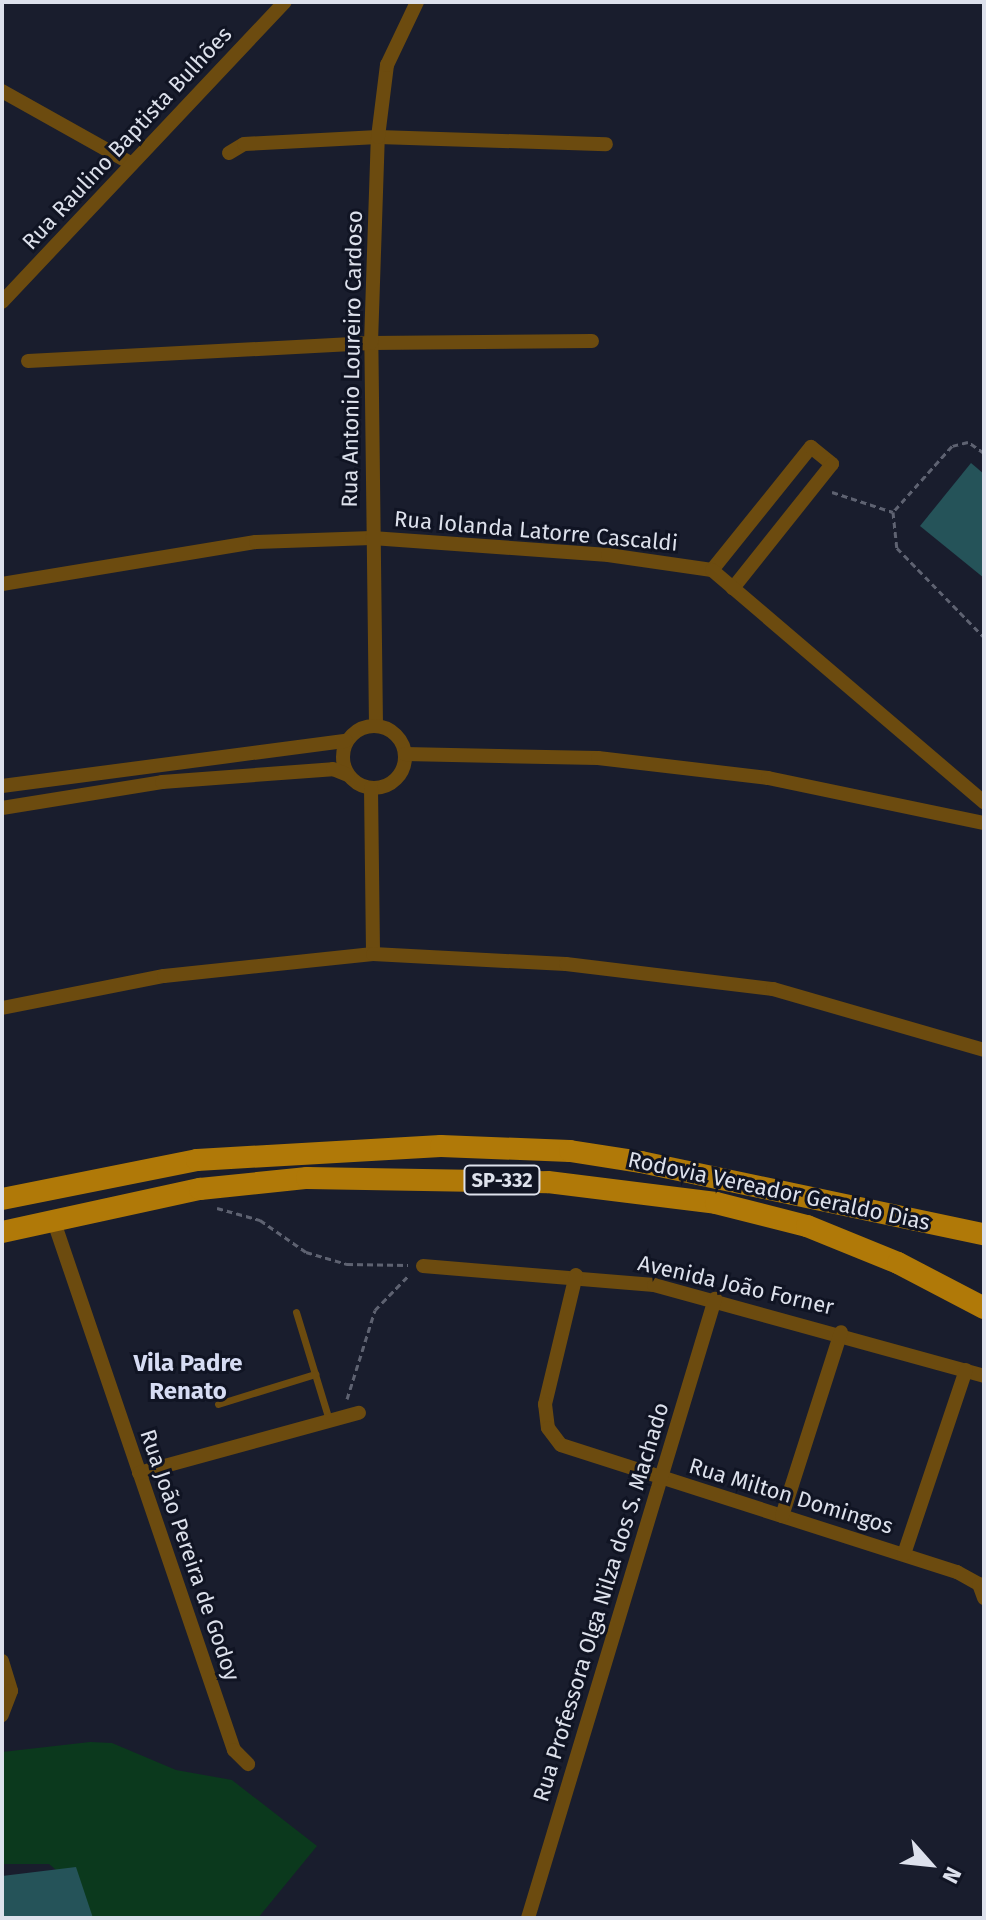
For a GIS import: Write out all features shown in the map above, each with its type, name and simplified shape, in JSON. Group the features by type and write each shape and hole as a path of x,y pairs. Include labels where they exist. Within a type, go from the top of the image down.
{"main road":[{"name":"Rodovia Vereador Geraldo Dias","path":"2,1199 197,1160 304,1149 455,1146 570,1151 641,1162 984,1234"},
{"name":"Rodovia Vereador Geraldo Dias","path":"2,1232 200,1189 307,1178 548,1182 716,1203 795,1223 898,1263 984,1308"}],"street":[{"name":"Rua Antonio Loureiro Cardoso","path":"376,725 371,343 378,137 387,65 417,2"},
{"name":"Rua Raulino Baptista Bulhões","path":"2,302 285,3"},
{"path":"2,91 132,164"},
{"path":"229,153 244,144 378,137 606,144"},
{"path":"28,361 371,343 592,341"},
{"path":"733,588 832,464 811,447 712,570 733,588 984,802"},
{"name":"Rua Iolanda Latorre Cascaldi","path":"2,584 256,542 372,538 608,555 712,570"},
{"path":"2,808 162,782 333,769 371,788 396,779 405,754 399,738 376,725 359,729 346,741 342,759 348,775"},
{"path":"2,786 346,741"},
{"path":"405,754 598,758 768,778 984,823"},
{"path":"371,788 373,954"},
{"path":"2,1008 164,976 373,954 566,964 773,989 984,1050"},
{"name":"Rua João Pereira de Godoy","path":"53,1219 234,1750 248,1764"},
{"name":"Avenida João Forner","path":"423,1266 576,1275 715,1299 841,1332 984,1376"},
{"name":"Rua Milton Domingos","path":"576,1275 551,1369 548,1428 580,1454 904,1554 982,1586"},
{"name":"Rua Professora Olga Nilza dos S. Machado","path":"528,1918 715,1299"},
{"path":"782,1516 841,1332"},
{"path":"904,1554 966,1370"},
{"path":"139,1473 359,1413"},
{"path":"2,1661 11,1691 2,1715"}],"lane":[{"path":"296,1312 315,1374 336,1419"},
{"path":"218,1404 315,1374"}],"path":[{"path":"984,453 968,442 952,446 893,512 897,548 984,637"},
{"path":"817,483 893,512"},
{"path":"210,1206 260,1220 306,1252 347,1264 423,1266"},
{"path":"336,1419 375,1310 399,1281 423,1266"}],"shaded area":[{"path":"971,463 984,474 984,578 920,526"},
{"path":"90,1742 112,1743 176,1770 232,1780 317,1846 258,1918 85,1918 68,1880 49,1864 2,1864 2,1752"},
{"path":"76,1867 93,1918 2,1918 2,1876"}],"district":[{"name":"Vila Padre Renato","path":"188,1378"}]}
